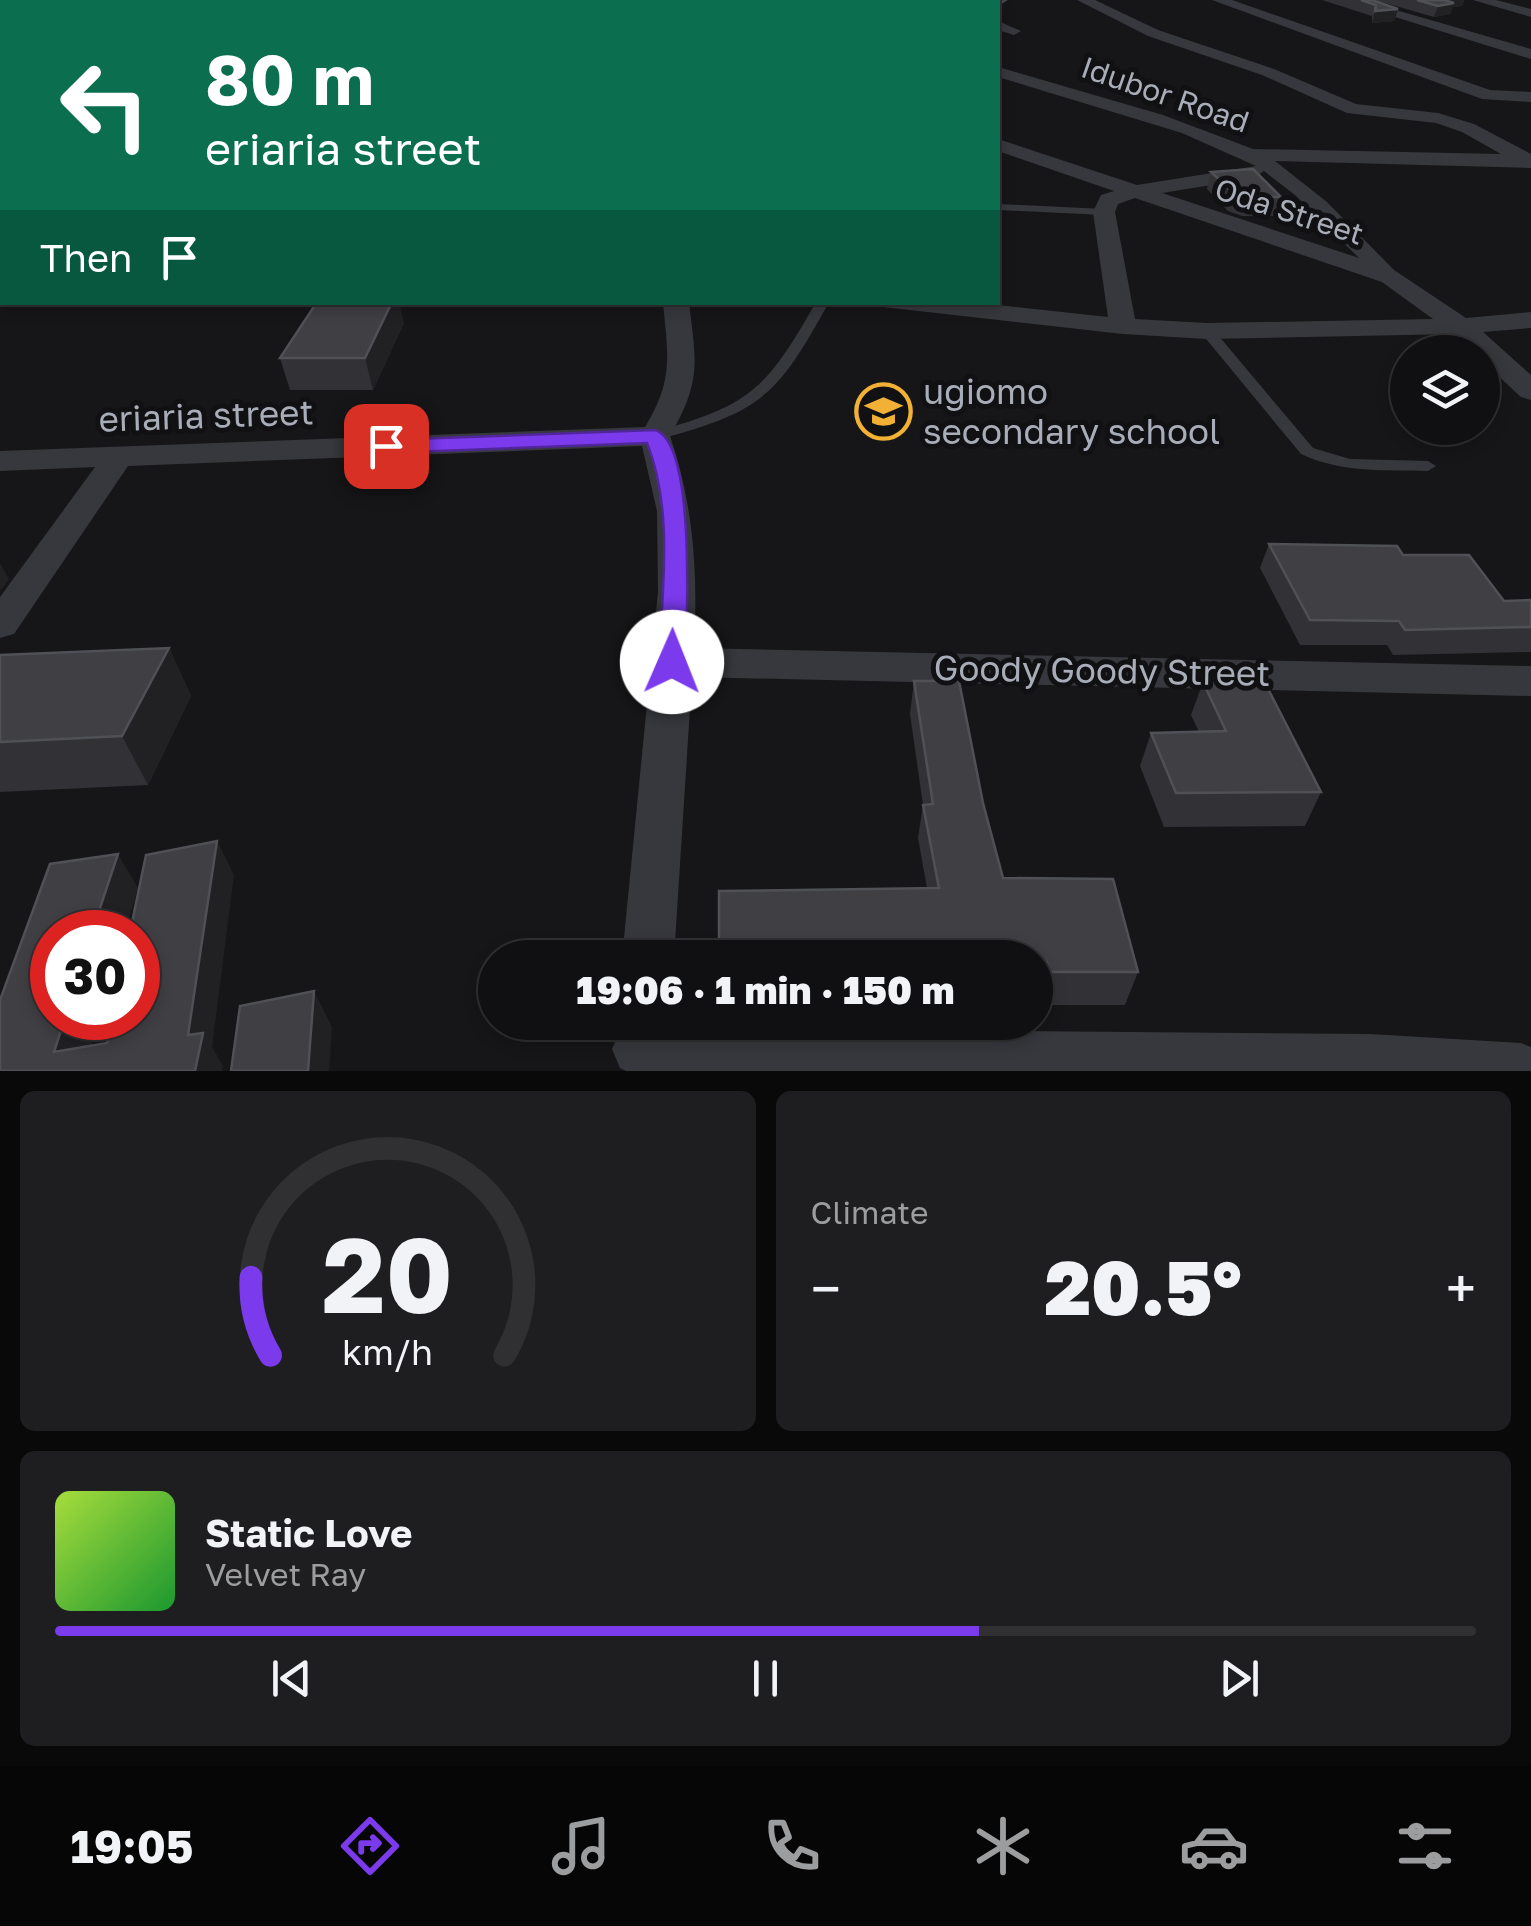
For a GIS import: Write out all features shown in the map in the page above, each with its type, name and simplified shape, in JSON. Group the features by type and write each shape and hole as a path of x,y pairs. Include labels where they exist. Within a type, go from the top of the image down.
{"street":[{"path":"1084,0 1153,33 1268,72 1353,109 1438,118 1468,128 1530,161"},
{"path":"1219,0 1488,95 1531,96"},
{"path":"1347,0 1531,54"},
{"path":"1480,0 1531,13"},
{"path":"1000,26 1014,31"},
{"name":"Idubor Road","path":"1000,73 1198,134 1250,155 1316,204 1391,277"},
{"name":"Oda Street","path":"1000,146 1391,277 1461,326 1531,391"},
{"path":"1250,155 1530,161"},
{"path":"1122,326 1104,212 1109,200 1132,192 1270,169"},
{"path":"649,940 672,662 676,526 666,463 655,436 684,373 676,305"},
{"path":"921,305 1122,326 1207,330 1461,326 1531,320"},
{"name":"eriaria street","path":"0,461 655,436"},
{"path":"0,626 118,457"},
{"name":"Goody Goody Street","path":"672,662 1531,681"},
{"path":"640,1048 894,1058 1311,1061 1521,1071"}],"lane":[{"path":"1000,206 1104,212"},
{"path":"655,436 709,422 765,392 785,370 822,305"},
{"path":"1207,330 1307,452 1319,459 1342,462 1428,466"}],"building":[{"path":"1361,0 1398,9 1375,11 1376,5"},
{"path":"1417,0 1444,0 1454,3 1438,6"},
{"path":"1253,169 1281,197 1233,193 1211,172"},
{"path":"315,305 391,305 365,358 280,358"},
{"path":"1269,544 1397,546 1403,555 1469,555 1504,601 1531,600 1531,627 1405,630 1399,621 1310,620"},
{"path":"169,648 122,736 0,742 0,655"},
{"path":"914,681 959,681 983,803 1003,878 1113,879 1138,972 1053,972 1053,940 719,940 719,891 939,888 923,805 933,804"},
{"path":"1264,681 1321,792 1176,793 1151,733 1226,731 1203,682"},
{"path":"217,841 188,1035 203,1033 195,1071 0,1071 0,1000 30,918 30,1040 58,1040 54,1052 108,1040 160,1040 160,910 135,910 146,855"},
{"path":"118,854 99,910 33,910 50,864"},
{"path":"314,991 308,1071 231,1071 240,1006"}],"place":[{"name":"ugiomo secondary school","path":"884,412"}],"route":[{"path":"386,446 655,436 666,463 676,526 672,662"}]}
